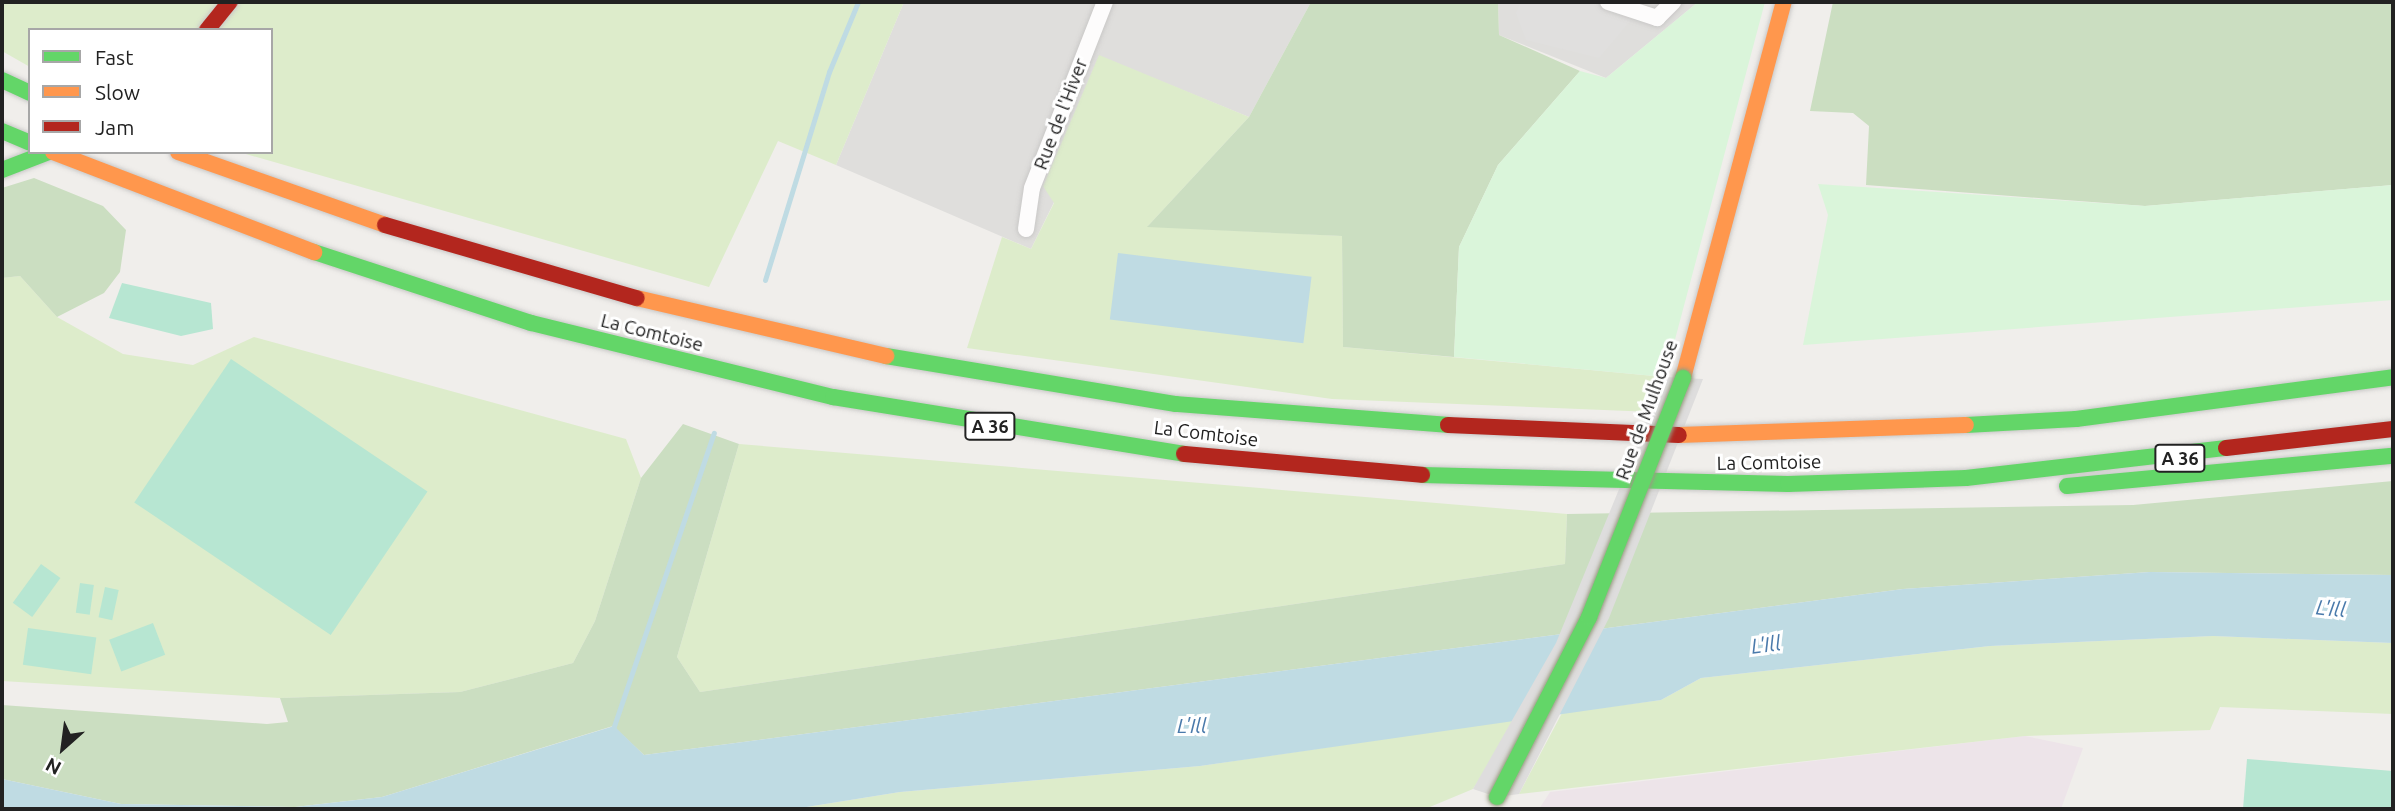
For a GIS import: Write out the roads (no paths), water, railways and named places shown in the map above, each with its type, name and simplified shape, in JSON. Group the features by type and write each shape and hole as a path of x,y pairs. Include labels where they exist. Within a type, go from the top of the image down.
{"main road":[{"path":"210,27 230,2"},
{"name":"Rue de Mulhouse","path":"1493,803 1590,617 1683,378 1784,2"},
{"path":"2,80 28,92"},
{"path":"2,131 28,142"},
{"path":"2,170 46,154"},
{"name":"La Comtoise","path":"56,154 375,275 531,323 820,394 1006,429 1186,454 1487,481 1774,485 1966,478 2393,429"},
{"name":"La Comtoise","path":"184,154 406,233 694,314 980,374 1190,405 1366,422 1729,437 2076,419 2393,377"},
{"path":"1966,478 2120,485 2393,456"}],"street":[{"name":"Rue de l'Hiver","path":"1026,229 1032,188 1105,2"},
{"path":"1608,2 1657,18 1673,2"}],"water":[{"path":"1118,253 1312,277 1303,343 1110,320"},
{"name":"L'Ill","path":"2150,572 2393,575 2393,643 2213,636 1990,646 1701,678 1661,700 1200,766 900,792 794,809 2,809 2,779 121,804 295,807 382,797 614,726 644,755 1903,589"}],"waterway":[{"path":"765,280 829,72 858,2"},
{"path":"612,732 714,433"}]}
